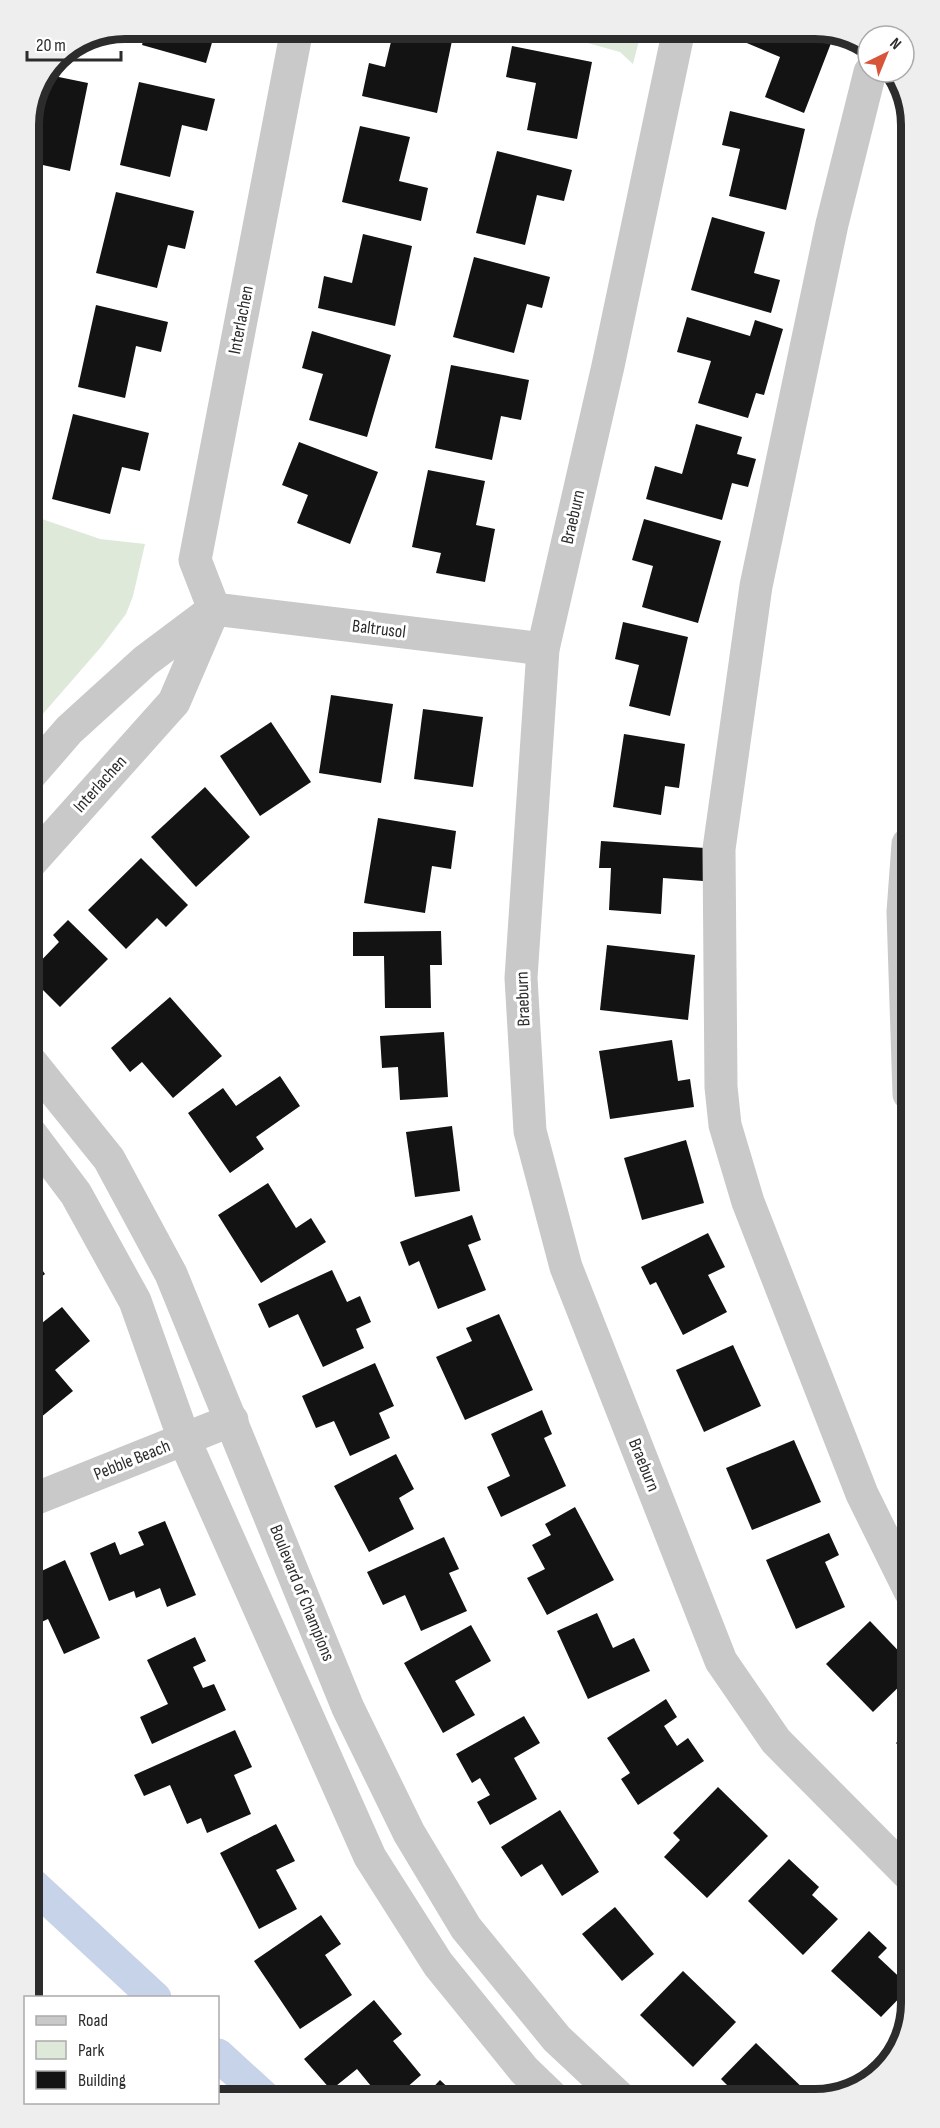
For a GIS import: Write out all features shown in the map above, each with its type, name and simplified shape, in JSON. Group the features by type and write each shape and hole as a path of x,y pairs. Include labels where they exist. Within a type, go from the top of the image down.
{"street":[{"name":"Interlachen","path":"39,852 174,702 214,609 195,560 295,39"},
{"name":"Braeburn","path":"677,39 608,366 543,649 521,978 530,1131 566,1267 721,1661 776,1741 901,1867"},
{"path":"867,84 832,224 756,586 719,849 721,1087 725,1125 748,1202 862,1494 901,1573"},
{"name":"Baltrusol","path":"214,609 543,649"},
{"path":"39,765 69,730 145,661 214,609"},
{"name":"Boulevard of Champions","path":"39,1072 109,1159 171,1274 348,1708 409,1833 466,1928 557,2039 611,2089"},
{"path":"39,1145 76,1194 135,1301 184,1439 370,1857 438,1964 524,2070 544,2089"},
{"name":"Pebble Beach","path":"39,1497 232,1420"}],"green space":[{"path":"573,39 639,39 633,64 620,52"},
{"path":"39,518 100,539 145,544 133,596 126,614 101,647 39,718"}],"building":[{"path":"144,39 213,39 206,63 142,45"},
{"path":"392,39 452,39 437,113 362,96 369,63 385,67"},
{"path":"743,39 820,39 832,41 804,113 765,97 780,57 742,41"},
{"path":"512,46 592,62 577,139 527,130 536,83 506,77"},
{"path":"55,76 88,83 70,171 39,164 39,120 42,103"},
{"path":"139,82 215,99 207,131 182,125 170,177 120,165"},
{"path":"730,111 805,129 786,210 729,196 740,149 722,145"},
{"path":"360,126 410,137 399,181 428,188 421,221 342,202"},
{"path":"497,151 572,170 564,201 537,195 525,245 476,233"},
{"path":"116,192 194,211 185,249 168,245 157,288 96,273"},
{"path":"712,217 765,232 754,273 780,280 771,313 691,290"},
{"path":"363,234 412,246 395,326 318,308 324,276 352,283"},
{"path":"474,257 550,277 542,308 527,304 514,353 453,337"},
{"path":"96,305 168,322 161,352 136,346 125,398 78,387"},
{"path":"687,317 750,336 755,320 783,329 764,395 756,393 748,418 698,403 711,361 677,352"},
{"path":"312,331 391,355 367,437 309,420 323,374 302,368"},
{"path":"451,365 529,380 521,420 501,416 492,460 435,448"},
{"path":"73,414 149,433 140,471 122,467 110,514 52,499"},
{"path":"696,424 742,437 737,454 756,459 748,487 732,483 722,520 646,499 655,466 682,474"},
{"path":"299,442 378,472 350,544 297,523 308,495 282,485"},
{"path":"428,470 485,481 476,525 495,529 485,582 436,573 441,553 412,547"},
{"path":"644,519 721,541 698,623 642,607 653,566 632,560"},
{"path":"623,622 688,637 670,716 629,706 639,665 615,659"},
{"path":"331,695 393,704 381,783 319,773"},
{"path":"423,709 483,717 473,787 414,779"},
{"path":"271,722 311,782 260,816 220,756"},
{"path":"624,734 685,744 679,788 665,786 661,815 613,807"},
{"path":"205,787 250,837 196,887 151,837"},
{"path":"378,818 456,831 451,869 432,866 425,913 364,903"},
{"path":"601,841 705,848 703,881 663,878 661,914 609,910 611,868 599,868"},
{"path":"141,858 188,905 166,927 157,918 126,949 88,910"},
{"path":"68,920 108,959 60,1007 39,986 39,963 59,942 53,935"},
{"path":"441,931 442,965 430,965 431,1008 385,1008 384,956 353,956 353,932"},
{"path":"607,945 695,955 688,1020 600,1010"},
{"path":"170,997 222,1056 173,1098 142,1062 130,1072 111,1048"},
{"path":"444,1032 448,1097 400,1100 398,1067 382,1068 380,1036"},
{"path":"672,1040 678,1081 690,1079 694,1107 610,1119 599,1051"},
{"path":"280,1076 300,1106 256,1137 264,1149 230,1173 188,1113 223,1088 236,1106"},
{"path":"452,1126 460,1191 415,1197 406,1132"},
{"path":"686,1140 704,1203 642,1220 624,1158"},
{"path":"268,1183 296,1228 311,1218 326,1242 261,1283 218,1215"},
{"path":"472,1215 481,1240 468,1245 486,1290 438,1309 419,1261 409,1266 400,1242"},
{"path":"708,1233 725,1267 708,1275 727,1312 683,1335 656,1282 650,1285 641,1267"},
{"path":"39,1266 45,1274 39,1279"},
{"path":"332,1270 347,1302 360,1296 371,1322 356,1329 364,1348 323,1367 298,1314 269,1328 258,1304"},
{"path":"62,1307 90,1341 55,1370 73,1391 40,1418 39,1417 39,1325"},
{"path":"499,1314 533,1390 465,1420 436,1357 472,1341 466,1328"},
{"path":"733,1345 761,1406 704,1432 676,1370"},
{"path":"375,1363 394,1406 379,1413 390,1438 350,1456 334,1421 316,1428 302,1396"},
{"path":"542,1410 552,1434 544,1438 566,1486 501,1517 487,1487 510,1476 491,1434"},
{"path":"794,1440 821,1502 752,1530 726,1468"},
{"path":"396,1454 414,1489 399,1498 414,1529 369,1552 334,1486"},
{"path":"575,1507 614,1580 547,1615 527,1578 545,1569 532,1545 551,1535 545,1524"},
{"path":"165,1521 196,1595 167,1607 160,1588 136,1598 134,1591 109,1601 90,1553 115,1542 120,1555 144,1545 138,1532"},
{"path":"829,1533 839,1555 825,1562 845,1607 796,1629 766,1560"},
{"path":"444,1537 459,1569 449,1573 467,1611 421,1631 405,1595 383,1605 367,1572"},
{"path":"65,1560 100,1638 64,1654 48,1619 39,1623 39,1572"},
{"path":"597,1613 613,1648 634,1638 650,1671 588,1699 557,1631"},
{"path":"870,1621 901,1654 901,1685 873,1712 826,1664"},
{"path":"471,1625 491,1661 455,1681 475,1715 443,1733 404,1663"},
{"path":"195,1637 206,1661 193,1667 203,1688 214,1684 226,1710 152,1744 140,1717 168,1704 147,1660"},
{"path":"666,1699 677,1717 664,1726 677,1746 688,1738 704,1761 638,1805 621,1779 630,1773 607,1738"},
{"path":"524,1716 540,1743 514,1758 537,1799 490,1825 477,1802 490,1795 480,1778 472,1783 456,1754"},
{"path":"235,1730 252,1767 234,1775 251,1814 207,1833 201,1818 187,1824 170,1785 144,1796 134,1775"},
{"path":"901,1738 901,1748 896,1743"},
{"path":"718,1787 768,1836 707,1898 664,1857 680,1840 673,1833"},
{"path":"560,1810 599,1872 562,1896 542,1864 521,1877 501,1847"},
{"path":"276,1824 295,1861 276,1870 297,1909 259,1929 220,1853"},
{"path":"789,1859 819,1887 812,1895 838,1919 803,1955 748,1901"},
{"path":"615,1907 654,1954 622,1981 582,1934"},
{"path":"321,1915 341,1944 325,1955 352,1995 300,2029 254,1961"},
{"path":"869,1931 887,1948 878,1957 901,1979 901,1996 881,2017 831,1971"},
{"path":"683,1971 736,2022 693,2067 640,2015"},
{"path":"374,2000 402,2034 393,2041 421,2075 405,2089 373,2089 357,2069 330,2089 304,2059"},
{"path":"756,2043 804,2089 731,2089 721,2079"},
{"path":"440,2080 450,2089 432,2089"}],"waterway":[{"path":"39,1891 153,1996"},
{"path":"219,2056 255,2089"}]}
